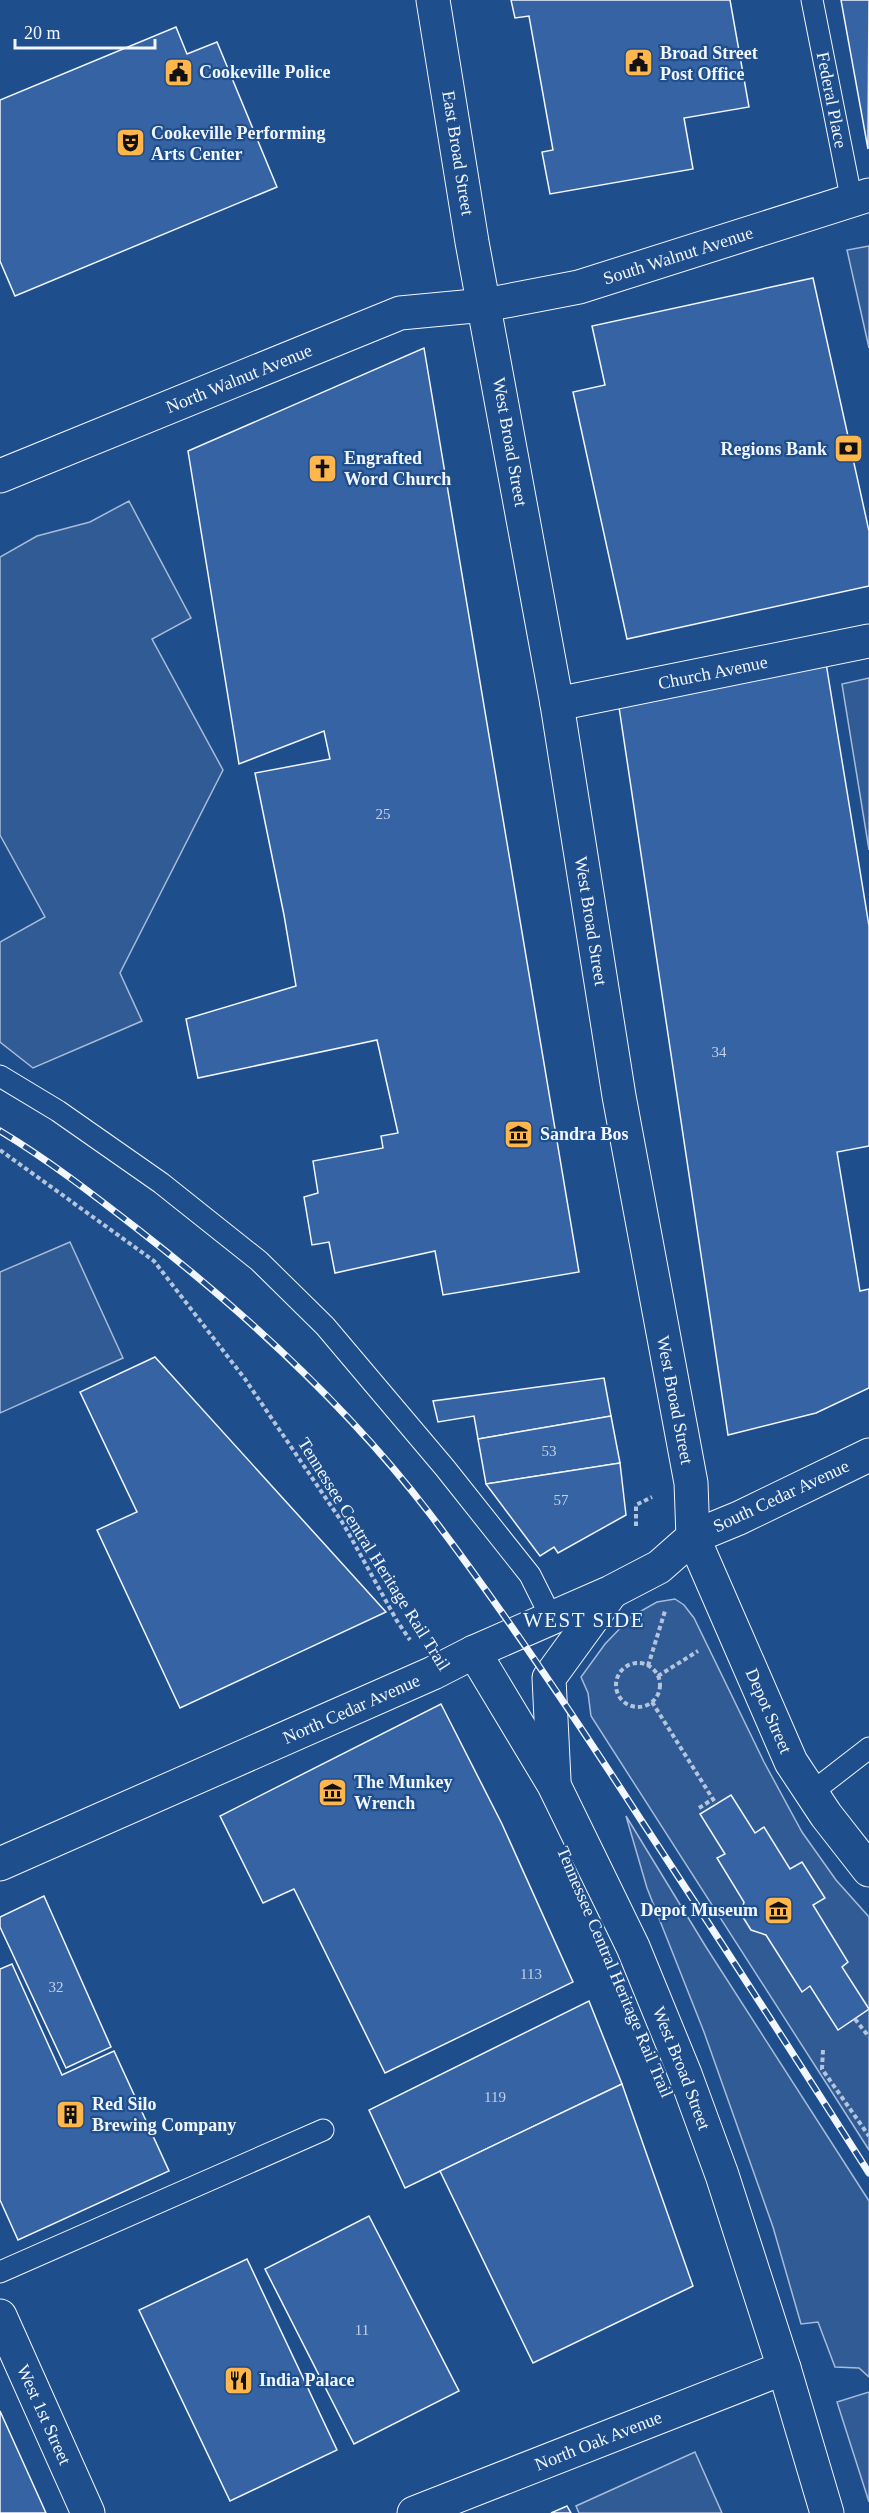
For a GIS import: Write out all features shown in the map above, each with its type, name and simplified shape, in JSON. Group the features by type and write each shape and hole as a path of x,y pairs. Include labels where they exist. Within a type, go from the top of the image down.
{"street":[{"name":"East Broad Street","path":"433,0 484,305"},
{"name":"South Walnut Avenue","path":"484,305 579,287 860,198"},
{"name":"North Walnut Avenue","path":"0,476 400,313 484,305"},
{"name":"West Broad Street","path":"484,305 557,704 619,1096 691,1483 693,1537"},
{"name":"Church Avenue","path":"557,704 869,640"},
{"name":"South Cedar Avenue","path":"693,1537 739,1518 869,1455"},
{"name":"North Cedar Avenue","path":"0,1864 611,1592 659,1567 693,1537"},
{"name":"Depot Street","path":"693,1537 791,1762 826,1815 869,1869"},
{"path":"554,1785 549,1678 611,1592"},
{"name":"West Broad Street","path":"474,1652 554,1785 633,1947 685,2074 722,2175 784,2368 827,2513"},
{"name":"West 1st Street","path":"0,2316 88,2513"},
{"name":"North Oak Avenue","path":"414,2513 784,2368"}],"lane":[{"name":"Federal Place","path":"812,0 860,198"},
{"path":"0,1076 58,1111 161,1183 259,1261 326,1326 444,1467 530,1575 552,1619"},
{"path":"811,1792 869,1748"},
{"path":"0,2272 323,2130"}],"path":[{"name":"Tennessee Central Heritage Rail Trail","path":"0,1150 154,1261 245,1379 344,1525 397,1621 433,1673"},
{"path":"636,1505 636,1526"},
{"path":"648,1666 667,1606"},
{"path":"658,1676 707,1645"},
{"path":"642,1664 648,1666 658,1676 660,1690 652,1702 646,1706 631,1706 620,1697 617,1690 619,1676 628,1666 642,1664"},
{"path":"652,1702 715,1802 699,1808"},
{"path":"855,2019 869,2037"},
{"path":"823,2050 822,2069 869,2136"}],"shaded area":[{"path":"869,246 869,348 847,250"},
{"path":"129,501 191,618 152,639 223,770 120,973 142,1021 33,1068 0,1042 0,942 45,917 0,835 0,557 37,536 90,522"},
{"path":"869,678 869,850 842,684"},
{"path":"70,1242 123,1358 0,1413 0,1272"},
{"path":"675,1599 684,1605 694,1618 764,1762 802,1832 836,1880 869,1917 869,2150 591,1716 588,1693 581,1677 605,1644 632,1616 657,1602"},
{"path":"626,1816 706,1947 869,2201 869,2377 859,2368 835,2367 818,2322 801,2324 773,2227 704,2032 647,1888"},
{"path":"869,2392 869,2502 837,2402"},
{"path":"695,2452 722,2513 579,2513 576,2506"}],"building":[{"name":"Broad Street Post Office","path":"511,0 730,0 749,107 684,118 693,169 550,194 542,152 553,150 529,16 515,18"},
{"path":"841,0 869,0 868,149"},
{"name":"Cookeville Performing Arts Center","path":"176,27 187,54 217,42 277,187 15,296 0,261 0,100"},
{"path":"813,278 869,531 869,586 627,639 573,392 605,385 592,326"},
{"path":"424,348 579,1272 443,1295 435,1251 335,1273 329,1242 312,1245 304,1197 318,1193 313,1161 383,1148 381,1136 398,1133 377,1040 198,1078 186,1019 296,986 255,773 330,759 324,731 239,764 188,451"},
{"path":"826,663 869,926 869,1146 837,1152 860,1291 869,1289 869,1388 816,1413 728,1435 619,707"},
{"path":"155,1357 386,1612 180,1708 97,1530 137,1512 80,1392"},
{"path":"604,1378 611,1416 478,1439 474,1416 438,1422 433,1401"},
{"path":"611,1416 620,1463 486,1484 478,1439"},
{"path":"620,1463 626,1515 558,1553 554,1547 540,1556 486,1484"},
{"path":"441,1704 502,1824 573,1982 385,2073 294,1889 263,1903 220,1816"},
{"name":"Depot Museum","path":"731,1795 755,1833 764,1827 790,1869 802,1862 825,1898 813,1905 848,1962 842,1967 869,2009 838,2030 810,1986 802,1992 766,1935 751,1930 741,1914 744,1902 717,1858 725,1854 700,1814"},
{"path":"44,1896 111,2047 66,2068 0,1927 0,1917"},
{"name":"Red Silo Brewing Company","path":"12,1964 62,2075 114,2051 169,2171 18,2240 0,2200 0,1969"},
{"path":"589,2001 622,2084 405,2188 369,2110"},
{"path":"622,2084 693,2286 533,2363 440,2171"},
{"path":"369,2216 459,2391 354,2444 265,2269"},
{"name":"India Palace","path":"247,2259 337,2450 230,2501 139,2310"},
{"path":"0,2411 46,2513 0,2513"},
{"path":"567,2506 571,2513 551,2513"}],"railway":[{"path":"0,1131 85,1189 215,1292 292,1361 364,1435 398,1474 485,1589 565,1704 869,2173"}],"place":[{"name":"Broad Street Post Office","path":"639,63"},
{"name":"Cookeville Police","path":"178,72"},
{"name":"Cookeville Performing Arts Center","path":"130,143"},
{"name":"Regions Bank","path":"848,449"},
{"name":"Engrafted Word Church","path":"323,468"},
{"name":"Sandra Bos","path":"519,1134"},
{"name":"The Munkey Wrench","path":"333,1792"},
{"name":"Depot Museum","path":"779,1910"},
{"name":"Red Silo Brewing Company","path":"71,2114"},
{"name":"India Palace","path":"238,2380"}],"district":[{"name":"WEST SIDE","path":"584,1620"}]}
